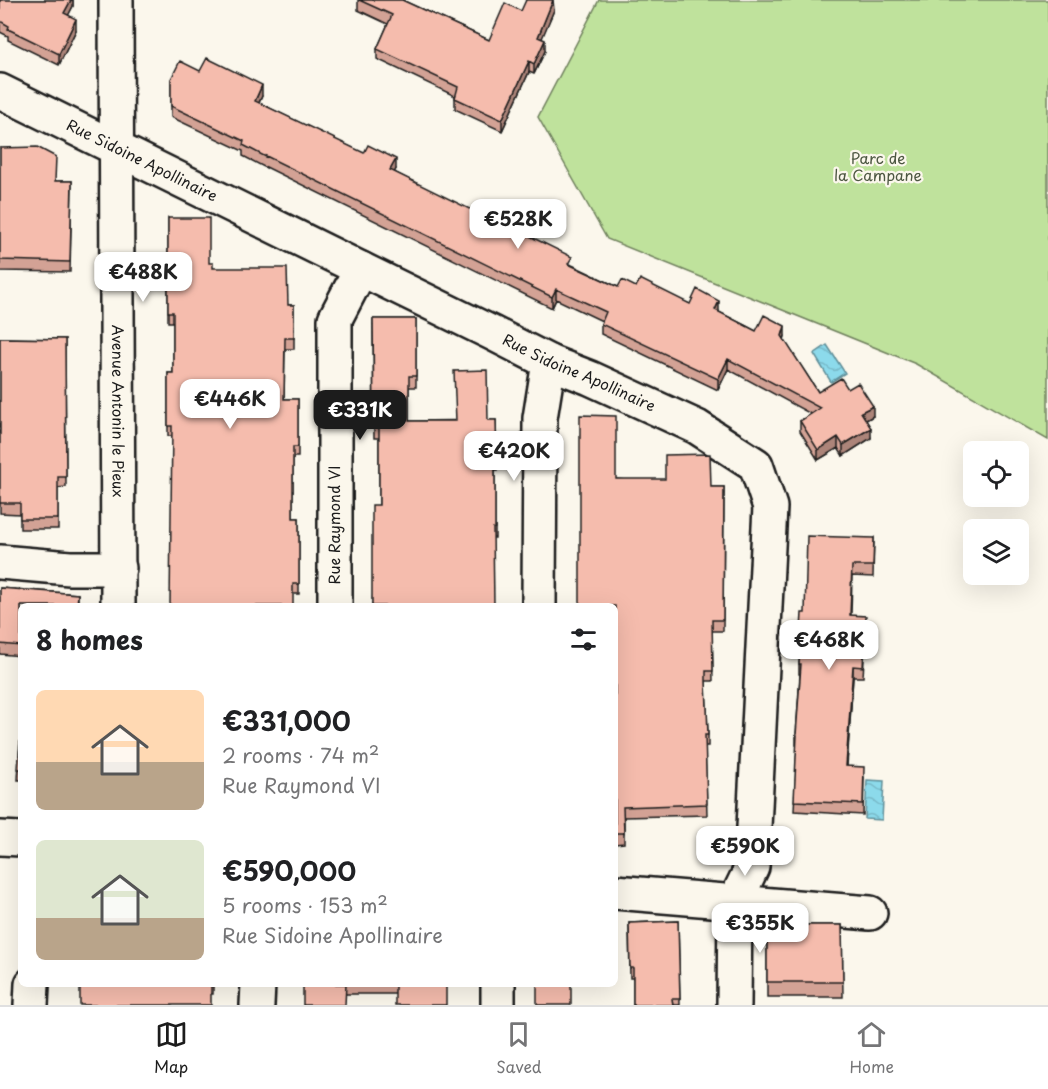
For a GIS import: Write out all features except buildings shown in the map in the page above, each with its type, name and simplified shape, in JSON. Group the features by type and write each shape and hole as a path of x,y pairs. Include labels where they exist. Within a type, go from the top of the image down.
{"street":[{"name":"Avenue Antonin le Pieux","path":"116,0 118,603"},
{"name":"Rue Sidoine Apollinaire","path":"0,91 549,362 590,378 697,427 756,465 770,507 752,867 735,902"},
{"name":"Rue Raymond VI","path":"335,603 335,319 361,269"},
{"path":"539,603 540,418 549,362"},
{"path":"0,562 70,568 119,568"},
{"path":"0,838 18,839"},
{"path":"618,892 870,913"},
{"path":"734,1005 735,902"},
{"path":"32,987 32,1005"},
{"path":"257,1005 258,987"},
{"path":"498,987 498,1005"}],"green space":[{"name":"Parc de la Campane","path":"599,0 1048,0 1048,440 916,364 607,239 538,117"}],"water":[{"path":"827,345 845,373 831,382 814,354"},
{"path":"867,780 884,781 882,820 865,819"}]}
